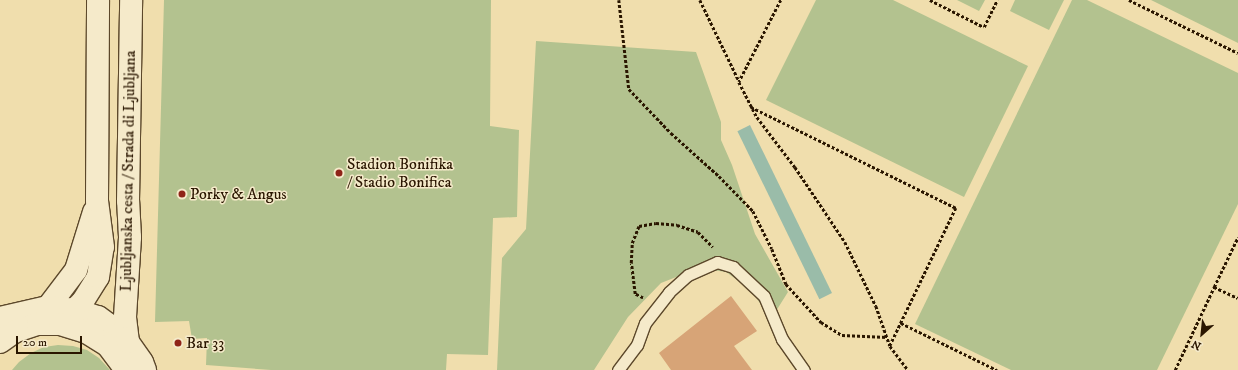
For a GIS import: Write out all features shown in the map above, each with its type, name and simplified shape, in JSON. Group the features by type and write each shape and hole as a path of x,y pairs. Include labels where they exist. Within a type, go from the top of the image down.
{"main road":[{"name":"Ljubljanska cesta / Strada di Ljubljana","path":"76,310 98,277 103,247 97,201 98,0"},
{"name":"Ljubljanska cesta / Strada di Ljubljana","path":"128,342 125,318 130,237 128,201 131,0"},
{"name":"Ljubljanska cesta / Strada di Ljubljana","path":"54,316 76,270 97,201"},
{"path":"0,342 16,330 38,324 54,316 76,310 98,317 116,330 128,342 142,362 144,370"},
{"path":"0,318 54,316 86,332 108,346 126,370"}],"lane":[{"path":"618,370 637,345 645,323 669,292 688,275 717,262 733,267 764,296 782,339 804,370"}],"path":[{"path":"619,0 629,89 671,133 720,176 753,211 772,249 786,284 821,322 842,335 887,337"},
{"path":"700,0 750,106 795,167 845,242 876,306 890,346 908,370"},
{"path":"739,82 780,0"},
{"path":"930,0 984,27 997,0"},
{"path":"1130,0 1238,53"},
{"path":"750,106 956,208 890,346"},
{"path":"658,307 635,294 630,263 632,243 639,226 656,223 677,225 698,232 713,245 717,262"},
{"path":"1175,370 1238,237"},
{"path":"1214,287 1238,298"},
{"path":"901,323 997,370"}],"green space":[{"name":"Stadion Bonifika / Stadio Bonifica","path":"164,0 491,0 490,126 519,130 517,217 493,218 488,355 447,354 446,370 271,370 206,365 207,338 192,339 189,321 155,322"},
{"path":"816,0 893,0 1028,66 964,197 766,100"},
{"path":"957,0 985,0 979,11"},
{"path":"1015,0 1064,0 1049,30 1010,11"},
{"path":"1072,0 1087,0 1238,73 1238,204 1157,370 1011,370 915,324"},
{"path":"1151,0 1238,0 1238,43"},
{"path":"536,41 696,52 721,122 721,140 732,165 755,234 788,292 771,319 750,289 726,272 699,268 661,283 628,317 594,370 497,370 502,258 526,229"},
{"path":"58,345 73,346 87,350 99,358 110,370 12,370 19,362 31,353 44,347"}],"shaded area":[{"path":"750,125 832,293 819,299 737,131"}],"building":[{"path":"731,296 757,331 734,346 752,370 671,370 659,353"}],"place":[{"name":"Stadion Bonifika / Stadio Bonifica","path":"339,173"},
{"name":"Porky & Angus","path":"182,194"},
{"name":"Bar 33","path":"178,343"}]}
